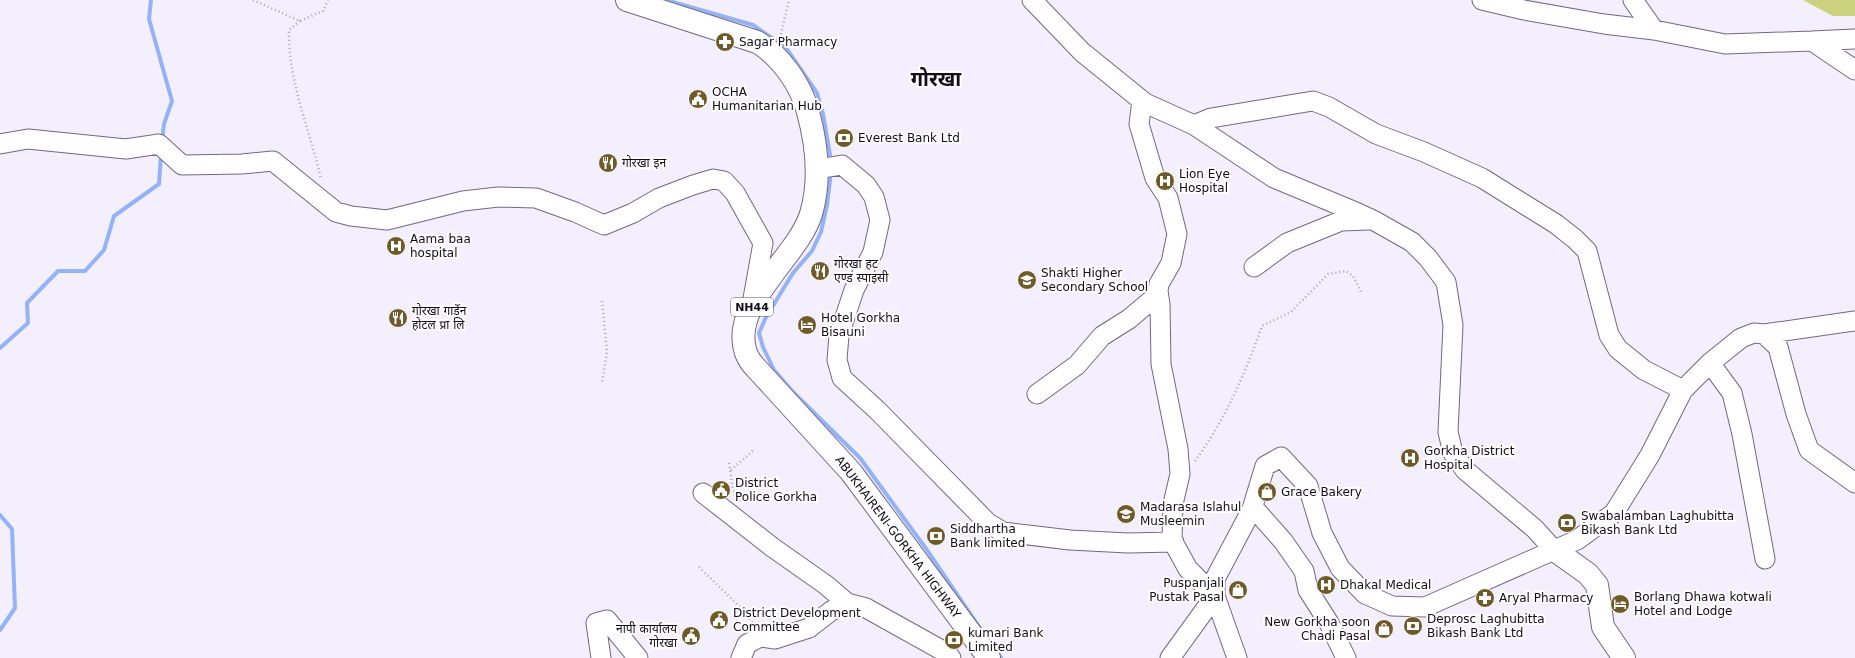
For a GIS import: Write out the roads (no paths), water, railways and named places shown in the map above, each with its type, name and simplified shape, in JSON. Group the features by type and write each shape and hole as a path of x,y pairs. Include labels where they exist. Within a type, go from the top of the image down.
{"main road":[{"name":"ABUKHAIRENI-GORKHA HIGHWAY","path":"627,0 757,42 766,48 789,73 804,99 814,133 818,169 816,195 808,221 799,239 763,288 752,308 746,323 743,337 746,354 756,368 851,472 988,658"},
{"path":"1553,549 1588,574 1597,585 1603,627 1624,658"}],"street":[{"path":"1032,0 1082,52 1142,101 1194,125 1274,178 1358,212 1373,220 1412,242 1428,258 1446,282 1453,325 1448,432 1453,453 1465,470 1535,529 1553,549"},
{"path":"1482,0 1582,21 1654,30 1725,44 1855,39"},
{"path":"1634,0 1654,30"},
{"path":"1812,41 1855,70"},
{"path":"1142,101 1139,124 1155,178 1168,198 1177,234 1171,263 1159,284 1158,291 1160,304 1161,364 1174,427 1180,474 1173,504 1174,542 1188,568 1215,596"},
{"path":"1194,125 1212,118 1313,101 1329,107 1376,134 1424,152 1482,178 1556,224 1575,238 1587,251 1609,335 1618,349 1644,370 1683,390"},
{"path":"0,144 28,139 126,149 164,149 182,165 242,164 274,161 336,212 387,220 463,202 498,197 536,198 575,212 604,225 633,213 659,198 693,185 713,179 724,181 735,193 763,243 752,308"},
{"path":"818,169 842,165 866,185 874,197 880,220 873,252 854,290 839,335 837,360 842,378 882,415 988,523 1003,532 1070,540 1128,543 1174,542"},
{"path":"1254,267 1287,243 1341,221 1373,220"},
{"path":"1037,394 1077,365 1102,336 1154,298 1158,291"},
{"path":"1237,658 1215,596 1215,579 1253,507 1265,466 1281,457 1308,486 1322,533 1340,568 1365,594 1392,606 1425,607 1553,549 1577,540 1614,513 1650,455 1683,390 1710,364 1741,338 1754,333 1764,334 1855,321"},
{"path":"1764,334 1778,347 1796,414 1809,450 1855,483"},
{"path":"1710,364 1732,394 1742,434 1765,559"},
{"path":"703,493 772,547 826,585 847,603 866,608 945,652 951,658"},
{"path":"1253,507 1283,541 1304,571 1308,590 1329,623 1346,658"},
{"path":"1170,658 1215,596"},
{"path":"741,658 747,644 760,637 775,639 809,628 831,611 847,603"},
{"path":"601,658 596,623 607,620 638,658"}],"waterway":[{"path":"151,0 149,19 172,101 164,124 162,141"},
{"path":"666,0 753,25 786,48 817,93 823,114 830,155"},
{"path":"0,348 28,323 27,303 58,271 85,271 104,250 114,216 159,184 161,154"},
{"path":"831,172 827,205 821,232 812,251 793,273 766,317 759,333 763,347 774,370 793,392 860,458 927,550 982,631"},
{"path":"0,515 12,529 15,608 0,630"},
{"path":"997,651 1001,658"}],"place":[{"name":"Sagar Pharmacy","path":"725,42"},
{"name":"OCHA Humanitarian Hub","path":"698,99"},
{"name":"Everest Bank Ltd","path":"844,138"},
{"name":"गोरखा इन","path":"608,163"},
{"name":"Lion Eye Hospital","path":"1165,181"},
{"name":"Aama baa hospital","path":"396,246"},
{"name":"गोरखा हट एण्ड स्पाइसी","path":"820,271"},
{"name":"Shakti Higher Secondary School","path":"1027,280"},
{"name":"गोरखा गार्डेन होटल प्रा लि","path":"398,318"},
{"name":"Hotel Gorkha Bisauni","path":"807,325"},
{"name":"Gorkha District Hospital","path":"1410,458"},
{"name":"District Police Gorkha","path":"721,490"},
{"name":"Grace Bakery","path":"1267,492"},
{"name":"Madarasa Islahul Musleemin","path":"1126,514"},
{"name":"Swabalamban Laghubitta Bikash Bank Ltd","path":"1567,523"},
{"name":"Siddhartha Bank limited","path":"936,536"},
{"name":"Dhakal Medical","path":"1326,585"},
{"name":"Puspanjali Pustak Pasal","path":"1238,590"},
{"name":"Aryal Pharmacy","path":"1485,598"},
{"name":"Borlang Dhawa kotwali Hotel and Lodge","path":"1620,604"},
{"name":"District Development Committee","path":"719,620"},
{"name":"Deprosc Laghubitta Bikash Bank Ltd","path":"1413,626"},
{"name":"New Gorkha soon Chadi Pasal","path":"1384,629"},
{"name":"नापी कार्यालय गोरखा","path":"691,636"},
{"name":"kumari Bank Limited","path":"954,640"}],"district":[{"name":"गोरखा","path":"936,79"}]}
